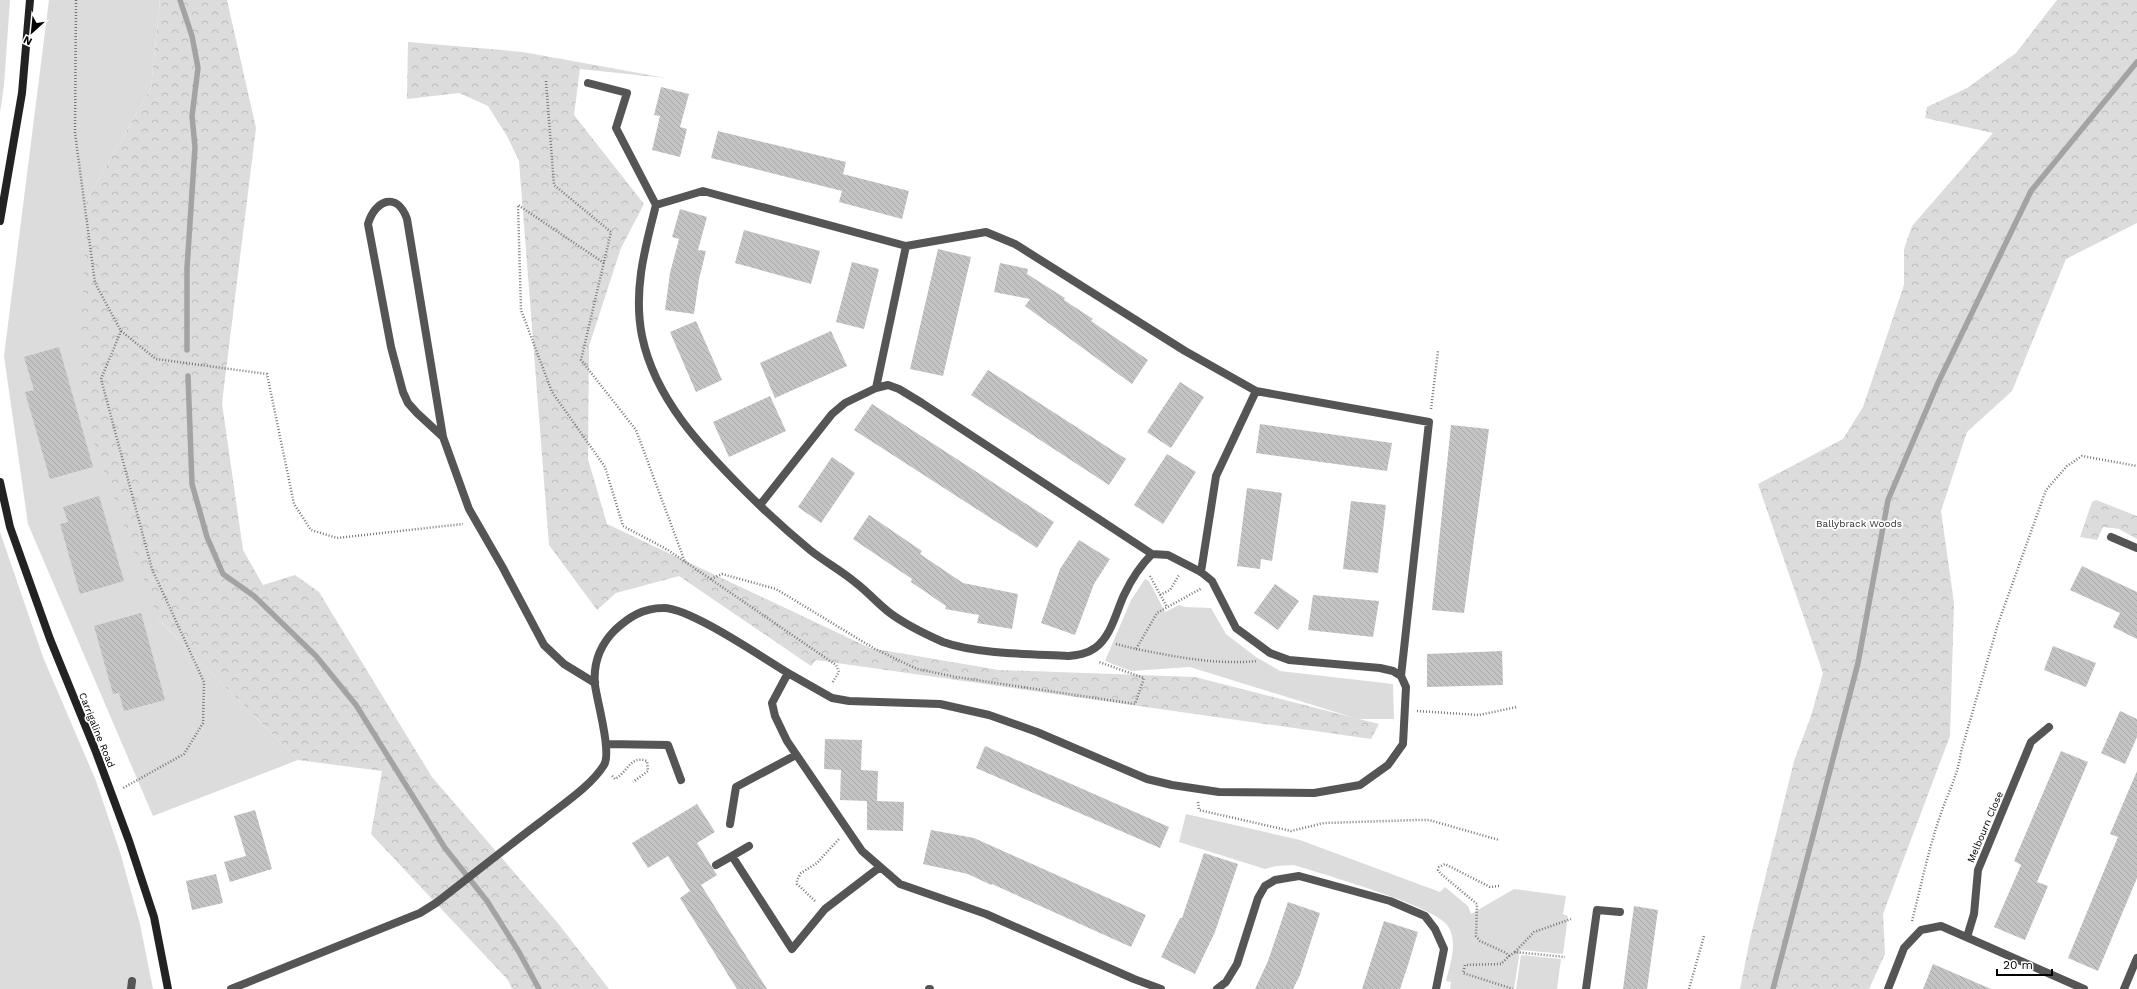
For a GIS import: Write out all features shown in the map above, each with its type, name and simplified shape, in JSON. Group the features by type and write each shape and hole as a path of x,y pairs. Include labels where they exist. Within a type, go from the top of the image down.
{"main road":[{"path":"0,221 22,93 30,0"},
{"name":"Carrigaline Road","path":"0,482 10,526 50,639 112,794 154,917 168,989"}],"street":[{"path":"588,83 627,93 616,128 656,204 640,268 639,291 642,336 655,376 673,410 712,458 760,505 810,550 856,583 890,613 918,630 944,642 967,649 1068,656 1093,649 1107,634 1125,592 1144,562 1152,554"},
{"path":"231,989 420,913 436,903 580,791 605,764 606,744 595,683 596,659 607,638 626,620 642,611 664,607 689,615 734,639 788,673 832,698 849,701 940,704 989,716 1038,732 1147,779 1172,785 1219,792 1314,793 1360,785 1388,765 1402,744 1406,687 1401,676 1429,422 1256,391 1185,351 1015,244 986,232 906,246 703,191 656,204"},
{"path":"443,437 408,403 403,392 391,347 368,224 375,209 386,202 397,203 403,208 407,219 443,437 469,509 504,568 544,645 564,664 595,683"},
{"path":"876,388 906,246"},
{"path":"760,505 832,414 845,403 876,388 888,386 899,389 1152,554 1168,555 1201,572 1212,581 1236,628 1270,653 1289,660 1380,668 1393,671 1401,676"},
{"path":"1201,572 1216,476 1256,391"},
{"path":"2111,537 2137,548"},
{"path":"788,673 772,703 775,716 787,741 862,851 900,884 986,914 1134,979 1161,989"},
{"name":"Melbourn Close","path":"1967,937 1974,914 1978,870 2031,742 2049,727"},
{"path":"606,744 668,745 681,780"},
{"path":"730,824 736,787 796,755"},
{"path":"716,865 749,846"},
{"path":"732,856 792,949 826,909 880,867"},
{"path":"1216,989 1226,982 1237,964 1258,898 1265,886 1275,880 1299,876 1390,901 1425,916 1435,929 1444,949 1436,989"},
{"path":"1586,989 1597,910 1620,912"},
{"path":"1888,989 1904,948 1921,930 1941,926 2084,989"},
{"path":"2124,989 2137,958"}],"path":[{"path":"76,0 75,133 95,283 121,331 156,359 267,374 294,504 311,530 337,538 477,522"},
{"path":"546,81 554,186 612,232 581,360 636,430 685,562"},
{"path":"604,263 518,205 521,310 552,392 605,468 623,526 668,550 836,665 839,672 830,687"},
{"path":"112,794 184,754 203,723 204,682 152,569 101,379 121,331"},
{"path":"1429,422 1438,351"},
{"path":"1904,948 1922,874 1940,815 1959,767 1961,752 1998,624 2046,490 2067,466 2082,456 2137,466"},
{"path":"1160,595 1170,590 1180,573"},
{"path":"1150,576 1167,608"},
{"path":"1136,649 1157,613 1204,587"},
{"path":"1115,644 1198,661 1241,662 1260,660"},
{"path":"1100,662 1144,678"},
{"path":"1404,710 1479,715 1516,707"},
{"path":"610,775 615,779 620,776 633,761 638,759 647,761 648,770 633,782"},
{"path":"1198,802 1198,810 1291,831 1324,823 1429,820 1499,840"},
{"path":"815,901 798,884 797,880 801,874 817,862 848,830"},
{"path":"1499,886 1490,887 1445,864 1439,867 1438,870 1441,874 1476,901 1478,908 1476,936 1480,941 1506,953 1508,956"},
{"path":"1513,989 1463,973 1465,965 1501,964 1534,932 1570,919"},
{"path":"1689,989 1704,936"},
{"path":"1515,952 1565,957"}],"green space":[{"path":"0,0 10,0 4,85 0,113"},
{"path":"49,0 160,0 151,88 87,200 158,619 298,760 153,816 28,524 4,356"},
{"path":"160,0 227,0 256,128 222,403 243,550 263,585 295,575 319,592 432,777 557,922 609,989 512,989 508,980 371,834 382,771 298,760 158,619 78,400 87,200 151,88"},
{"name":"Ballybrack Woods","path":"2057,0 2137,0 2137,223 2066,259 2012,391 1967,432 1941,511 1954,603 1950,736 1883,914 1885,954 1869,989 1740,989 1750,939 1794,761 1811,716 1823,673 1758,484 1843,439 1863,407 1904,285 1904,249 1912,226 1993,133 1925,118 1927,107 1967,88 2016,53"},
{"path":"408,42 523,52 666,78 580,69 574,115 644,204 621,248 589,346 588,459 607,524 870,648 999,670 1195,677 1379,724 1371,739 816,660 811,666 679,576 616,593 597,610 549,545 519,161 507,136 488,106 459,93 407,99"},
{"path":"2096,500 2137,516 2137,539 2119,529 2103,527 2097,540 2080,537 2092,502"},
{"path":"0,532 43,657 96,781 120,852 140,924 153,989 0,989"},
{"path":"1145,579 1149,581 1165,612 1179,605 1185,607 1211,608 1226,634 1256,657 1280,671 1393,684 1394,719 1358,719 1190,667 1131,671 1105,661 1131,600"},
{"path":"1186,814 1300,840 1440,892 1445,887 1468,906 1471,914 1514,889 1566,896 1563,914 1568,916 1563,954 1520,950 1514,989 1450,989 1451,982 1446,981 1453,945 1451,931 1447,925 1437,917 1421,908 1375,891 1294,865 1276,866 1265,869 1179,842"},
{"path":"1521,955 1561,959 1557,989 1516,989"}],"building":[{"path":"661,87 689,94 680,127 687,129 680,157 652,150 660,116 654,115"},
{"path":"718,131 846,162 843,174 909,191 902,219 839,202 842,191 711,158"},
{"path":"680,209 707,217 698,250 706,251 699,279 694,314 665,310 670,273 679,239 672,237"},
{"path":"744,230 820,251 811,284 735,263"},
{"path":"938,249 971,257 943,376 910,369"},
{"path":"852,262 879,269 864,329 836,322"},
{"path":"1000,263 1028,269 1027,274 1065,298 1064,300 1093,319 1091,321 1148,360 1132,384 1025,306 1030,299 994,292"},
{"path":"696,321 722,380 696,392 670,332"},
{"path":"831,331 847,366 775,398 760,363"},
{"path":"59,347 93,467 50,479 25,392 34,390 24,357"},
{"path":"988,370 1126,459 1109,485 971,395"},
{"path":"1180,382 1204,397 1171,448 1147,432"},
{"path":"770,396 786,431 729,457 713,422"},
{"path":"872,404 1054,522 1037,548 854,430"},
{"path":"1260,424 1392,443 1387,471 1256,453"},
{"path":"1451,425 1489,429 1464,613 1432,610"},
{"path":"1167,454 1196,472 1163,524 1134,505"},
{"path":"832,457 855,473 821,523 798,507"},
{"path":"1247,488 1282,493 1272,561 1261,559 1260,569 1237,566"},
{"path":"99,496 124,581 80,594 60,524 68,522 63,507"},
{"path":"1351,501 1386,505 1378,573 1343,569"},
{"path":"869,515 922,551 920,554 963,583 1018,594 1012,629 977,623 979,615 945,609 946,606 911,582 912,579 853,539"},
{"path":"1079,540 1110,559 1094,584 1075,635 1041,623 1060,569"},
{"path":"2082,566 2137,592 2137,639 2113,627 2120,613 2070,590"},
{"path":"1275,584 1299,601 1278,630 1254,613"},
{"path":"1313,595 1379,601 1373,637 1308,630"},
{"path":"141,613 165,700 124,711 119,693 113,694 94,626"},
{"path":"2053,646 2096,663 2086,687 2044,670"},
{"path":"1502,651 1503,685 1427,687 1427,654"},
{"path":"2120,711 2137,719 2137,737 2125,764 2101,753"},
{"path":"825,739 862,740 861,770 878,771 877,801 904,802 903,831 867,830 867,801 840,800 841,770 824,769"},
{"path":"985,746 1169,827 1160,848 976,768"},
{"path":"2061,751 2088,762 2037,882 2048,886 2025,940 1994,927 2021,865 2014,861"},
{"path":"2137,771 2137,878 2098,971 2068,958 2118,837 2110,834"},
{"path":"697,804 715,832 697,843 717,875 701,885 767,989 737,989 680,898 690,891 668,856 648,868 632,843"},
{"path":"255,810 272,869 230,882 224,862 246,856 234,816"},
{"path":"931,830 974,838 1146,915 1131,947 968,874 923,864"},
{"path":"1204,853 1238,864 1215,932 1195,974 1161,957 1180,918 1182,918"},
{"path":"216,874 223,903 192,910 186,881"},
{"path":"1288,902 1320,913 1300,975 1293,989 1255,989 1268,961"},
{"path":"1634,906 1658,910 1647,989 1623,989"},
{"path":"1384,921 1418,932 1408,965 1400,989 1362,989"},
{"path":"1933,964 1991,989 1923,989"}],"waterway":[{"path":"180,0 192,36 198,68 192,116 195,147 187,268 187,350"},
{"path":"1773,989 1858,663 1888,500 1937,385 2031,191 2137,62"},
{"path":"188,376 192,484 207,537 223,574 254,596 316,656 356,705 445,848 487,901 519,952 539,989"}]}
